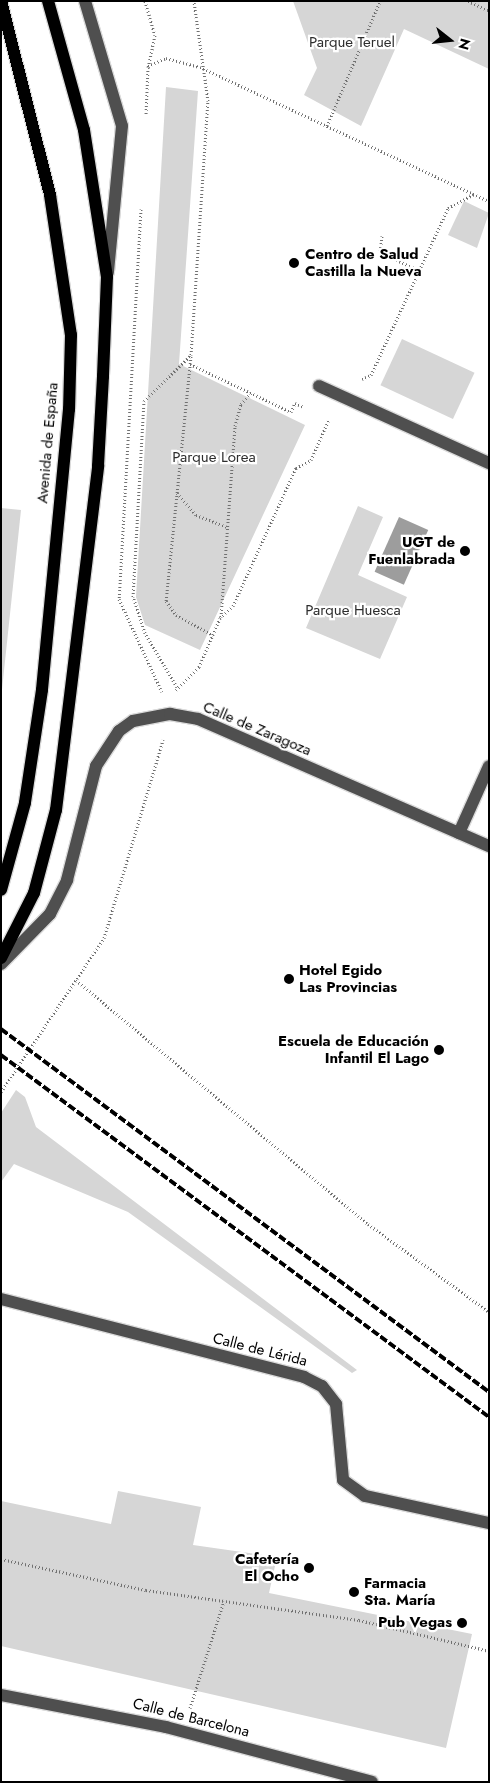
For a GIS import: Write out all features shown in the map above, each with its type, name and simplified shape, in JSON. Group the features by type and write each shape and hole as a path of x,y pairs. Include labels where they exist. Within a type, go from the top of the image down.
{"main road":[{"name":"Avenida de España","path":"1,1 50,195 71,336 69,409 42,690 25,803 1,890"},
{"path":"1,958 34,893 56,810 98,466 107,277 84,130 48,1"}],"street":[{"path":"85,1 122,126 107,277"},
{"path":"319,386 489,462"},
{"name":"Calle de Zaragoza","path":"1,964 50,914 67,880 105,748 133,721 170,714 198,719 489,846"},
{"path":"458,833 489,766"},
{"name":"Calle de Lérida","path":"1,1299 304,1376 322,1386 336,1404 343,1480 365,1496 489,1524"},
{"name":"Calle de Barcelona","path":"1,1695 183,1731 372,1782"}],"path":[{"path":"145,1 155,35 148,66 145,126"},
{"path":"194,1 200,66 208,101 191,355 166,601 176,616 213,635"},
{"path":"327,126 380,1"},
{"path":"468,1 489,11"},
{"path":"148,66 166,58 200,66 489,201"},
{"path":"333,392 371,375 448,208 474,194"},
{"path":"141,205 119,599 170,714"},
{"path":"382,236 380,253 419,270"},
{"path":"177,687 145,633 133,597 144,401 191,355"},
{"path":"190,364 291,412 295,403 309,410"},
{"path":"1,1092 104,938 177,687 199,667 220,618 235,426 241,404 251,393"},
{"path":"220,618 233,606 296,468 312,460 330,419 323,416"},
{"path":"176,492 196,515 227,526"},
{"path":"76,980 368,1224 489,1312"},
{"path":"1,1559 146,1590 359,1620 489,1651"},
{"path":"183,1731 224,1601"}],"green space":[{"name":"Parque Teruel","path":"293,1 489,1 489,69 404,29 361,126 304,95 317,68"},
{"name":"Parque Lorea","path":"166,87 198,91 179,364 305,425 200,650 145,625 136,597"},
{"path":"464,201 489,213 477,248 448,235"},
{"path":"402,339 475,373 453,419 380,385"},
{"name":"Parque Huesca","path":"358,506 383,517 358,575 407,597 380,659 306,628"},
{"path":"1,508 21,510 1,699"},
{"path":"16,1090 25,1097 36,1127 357,1370 352,1373 128,1212 14,1164 1,1182 1,1113"},
{"path":"118,1491 201,1507 193,1545 277,1557 269,1593 472,1634 446,1748 1,1646 1,1501 111,1524"}],"shaded area":[{"path":"399,517 428,530 404,585 375,572"}],"railway":[{"path":"1,1029 489,1392"},
{"path":"1,1055 489,1417"}],"place":[{"name":"Centro de Salud Castilla la Nueva","path":"294,263"},
{"name":"UGT de Fuenlabrada","path":"465,551"},
{"name":"Hotel Egido Las Provincias","path":"289,979"},
{"name":"Escuela de Educación Infantil El Lago","path":"439,1050"},
{"name":"Cafetería El Ocho","path":"309,1568"},
{"name":"Farmacia Sta. María","path":"354,1592"},
{"name":"Pub Vegas","path":"462,1623"}]}
